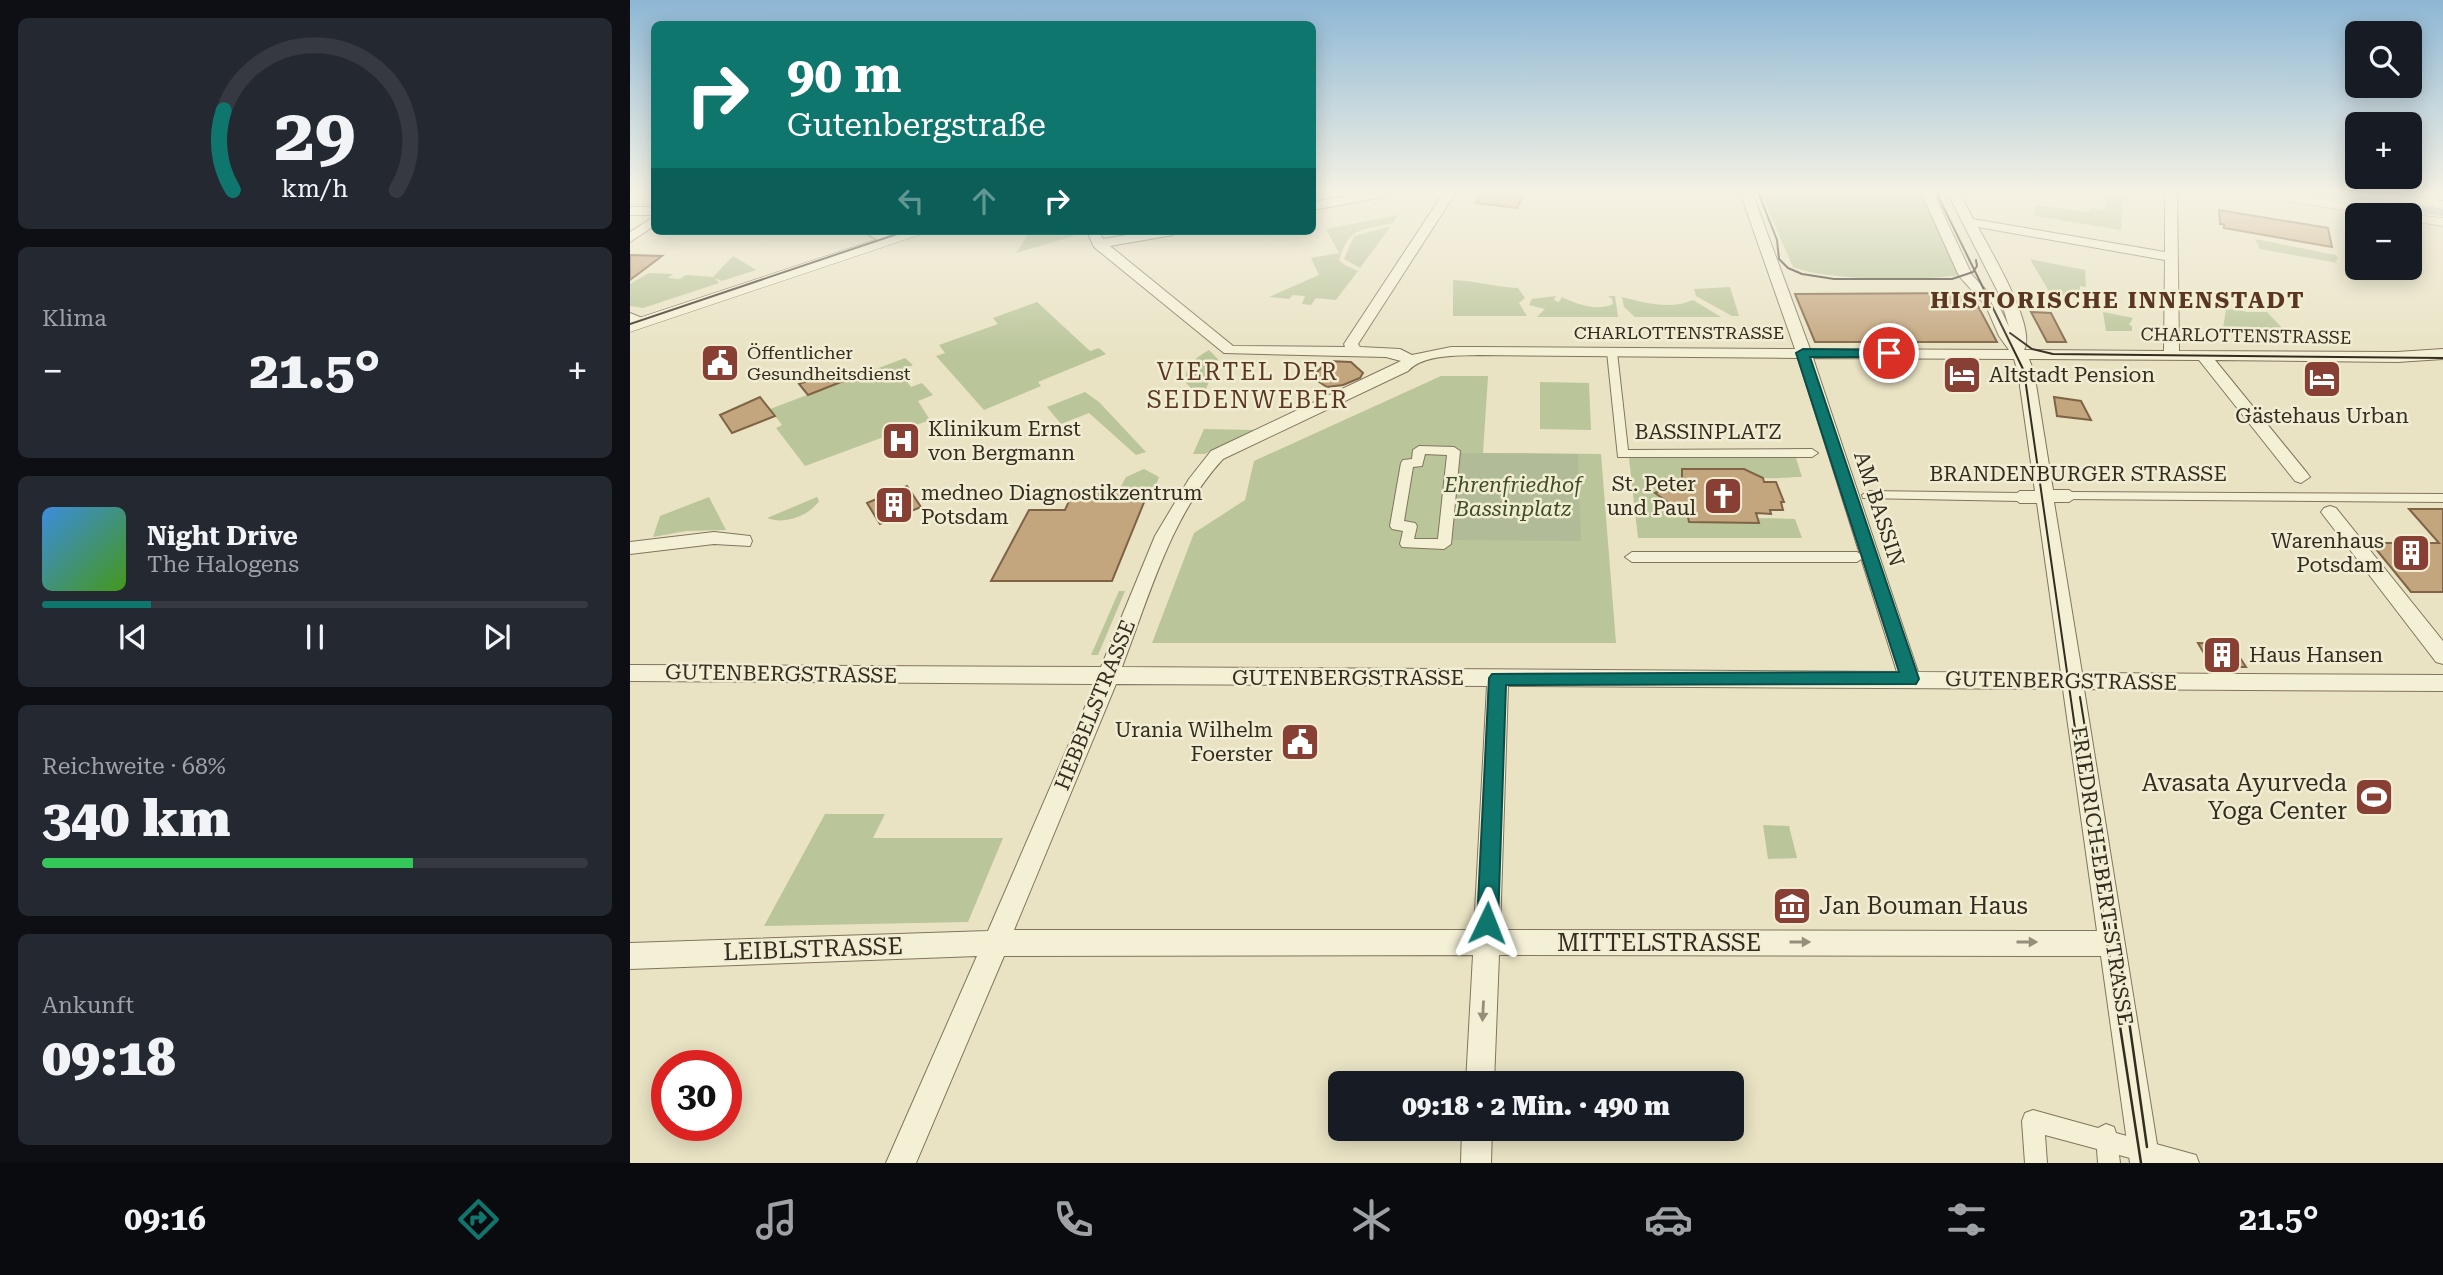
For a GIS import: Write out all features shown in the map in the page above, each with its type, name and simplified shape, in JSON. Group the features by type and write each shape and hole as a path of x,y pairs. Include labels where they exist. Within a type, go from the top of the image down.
{"street":[{"path":"633,320 848,246"},
{"path":"633,320 848,246"},
{"name":"CHARLOTTENSTRASSE","path":"1106,246 1229,350 1353,351 1400,354 1410,360 1451,352 2397,357 2443,354"},
{"path":"1353,351 1351,344 1415,246"},
{"name":"AM BASSIN","path":"1765,246 1803,353 1859,495 1910,679"},
{"name":"FRIEDRICH-EBERT-STRASSE","path":"1952,246 1966,276 1992,305 2007,336 2019,353 2026,372 2144,1157"},
{"name":"FRIEDRICH-EBERT-STRASSE","path":"1982,246 2007,294 2021,338 2019,353"},
{"path":"2111,246 2173,257"},
{"path":"2172,354 2173,246"},
{"name":"BASSINPLATZ","path":"1612,352 1622,454 1812,453"},
{"path":"2202,354 2443,656"},
{"name":"CHARLOTTENSTRASSE","path":"2397,357 2443,362"},
{"name":"HEBBELSTRASSE","path":"901,1163 1109,677 1164,536 1202,469 1217,454 1403,368 1410,360"},
{"path":"1419,450 1454,451 1445,540 1444,544 1407,544 1410,526 1397,526 1407,463 1418,463 1419,450"},
{"name":"BRANDENBURGER STRASSE","path":"1859,495 2443,498"},
{"path":"630,548 713,538 743,541"},
{"path":"1632,557 1857,556"},
{"name":"GUTENBERGSTRASSE","path":"630,673 2443,683"},
{"path":"1481,1071 1498,678"},
{"name":"MITTELSTRASSE","path":"996,943 2082,942 2112,945"},
{"name":"LEIBLSTRASSE","path":"630,956 996,943"},
{"path":"2033,1149 2033,1122 2106,1138 2144,1157 2181,1160"},
{"path":"2106,1138 2109,1163"},
{"path":"1476,1163 1477,1141"}],"green space":[{"path":"1020,246 1039,246 1016,253"},
{"path":"1335,246 1345,246 1339,260 1358,271 1336,300 1316,298 1311,305 1302,304 1305,296 1293,295 1289,299 1269,297 1319,275 1311,258 1339,253"},
{"path":"1350,246 1376,246 1360,268 1344,259"},
{"path":"1784,246 1948,246 1960,275 1875,279 1828,275 1793,267"},
{"path":"2259,246 2292,246 2336,255 2338,260 2335,260 2337,263 2260,249"},
{"path":"733,256 756,270 722,281 715,278 719,283 643,308 630,306 630,284 649,273 673,274 668,278 680,279 686,275 713,277"},
{"path":"2030,259 2085,270 2086,287 2080,286 2080,298 2050,293"},
{"path":"1453,280 1518,288 1525,298 1519,303 1527,316 1453,316"},
{"path":"1730,287 1739,316 1732,316 1696,296 1694,289"},
{"path":"1556,296 1554,300 1559,302 1562,297 1579,304 1600,307 1613,304 1608,296 1615,296 1618,317 1537,317 1545,309 1529,305 1532,299"},
{"path":"1622,297 1666,305 1693,300 1721,317 1635,317 1624,307"},
{"path":"1037,302 1090,351 1099,348 1106,354 1038,382 1041,386 984,410 936,356 945,353 939,345 998,324 993,318"},
{"path":"2226,310 2267,312 2287,333 2268,333 2265,329 2223,328"},
{"path":"2103,312 2133,318 2129,325 2132,326 2132,331 2106,331"},
{"path":"1209,350 1218,359 1204,394 1194,391 1186,383 1186,377 1192,363"},
{"path":"905,358 913,365 899,371 911,387 922,383 933,395 918,401 930,420 805,466 776,428 782,425 770,409"},
{"path":"1441,376 1488,376 1483,453 1601,454 1616,643 1152,643 1194,533 1245,500 1254,461"},
{"path":"1540,382 1589,383 1591,430 1540,429"},
{"path":"1085,392 1099,402 1146,452 1136,455 1089,413 1061,424 1047,407"},
{"path":"1204,429 1255,430 1205,454 1193,454"},
{"name":"Ehrenfriedhof Bassinplatz","path":"1453,453 1578,454 1581,541 1445,540"},
{"path":"1629,458 1796,458 1802,477 1760,477 1747,474 1746,469 1682,469 1683,480 1673,482 1660,496 1677,509 1687,508 1690,522 1758,523 1757,518 1795,519 1802,538 1638,538"},
{"path":"1144,469 1159,477 1155,488 1120,488 1126,477"},
{"path":"709,497 726,530 686,531 653,537 660,516"},
{"path":"817,497 819,501 815,506 796,518 767,518"},
{"path":"1119,591 1125,591 1098,655 1091,655"},
{"path":"825,814 885,814 873,838 1003,838 968,922 764,926"},
{"path":"1763,825 1789,826 1797,858 1768,859"}],"building":[{"path":"630,255 662,256 630,280"},
{"path":"1971,293 1997,342 1815,342 1795,294"},
{"path":"2031,312 2051,313 2066,342 2047,342"},
{"path":"1328,361 1351,362 1363,373 1360,378 1343,385 1327,387 1316,380 1315,374"},
{"path":"842,368 851,378 808,395 799,384"},
{"path":"760,397 775,416 732,433 720,415"},
{"path":"2054,397 2081,401 2091,420 2057,416"},
{"name":"St. Peter und Paul","path":"1682,469 1744,469 1763,478 1764,482 1776,482 1784,502 1781,502 1783,510 1770,510 1771,514 1756,513 1759,523 1689,522 1687,511 1677,509 1655,493 1682,479"},
{"name":"medneo Diagnostikzentrum Potsdam","path":"907,486 921,507 880,524 867,503"},
{"path":"1074,490 1149,490 1112,581 991,581 1029,510 1065,510"},
{"name":"Warenhaus Potsdam","path":"2409,509 2443,509 2443,592 2411,592 2371,543 2439,543"},
{"name":"Haus Hansen","path":"2198,643 2231,644 2246,667 2212,667"}],"tram line":[{"path":"630,324 861,246"},
{"path":"1778,246 1779,259 1788,268 1802,274 1834,279 1952,279 1974,270"},
{"path":"1963,246 1974,270"},
{"path":"1974,270 1976,260"},
{"path":"1974,270 2024,371 2090,833"},
{"path":"2010,333 2032,349 2053,354 2443,358"},
{"path":"2080,697 2102,833"},
{"path":"2090,831 2141,1163"},
{"path":"2102,831 2147,1147"}],"place":[{"name":"Öffentlicher Gesundheitsdienst","path":"720,363"},
{"name":"Altstadt Pension","path":"1962,375"},
{"name":"Gästehaus Urban","path":"2322,379"},
{"name":"Klinikum Ernst von Bergmann","path":"901,441"},
{"name":"St. Peter und Paul","path":"1723,496"},
{"name":"medneo Diagnostikzentrum Potsdam","path":"894,505"},
{"name":"Warenhaus Potsdam","path":"2411,553"},
{"name":"Haus Hansen","path":"2222,655"},
{"name":"Urania Wilhelm Foerster","path":"1300,742"},
{"name":"Avasata Ayurveda Yoga Center","path":"2374,797"},
{"name":"Jan Bouman Haus","path":"1792,906"}],"district":[{"name":"HISTORISCHE INNENSTADT","path":"2118,300"},
{"name":"VIERTEL DER SEIDENWEBER","path":"1248,386"}],"route":[{"path":"1487,923 1498,678 1910,679 1803,353 1889,353"}]}
